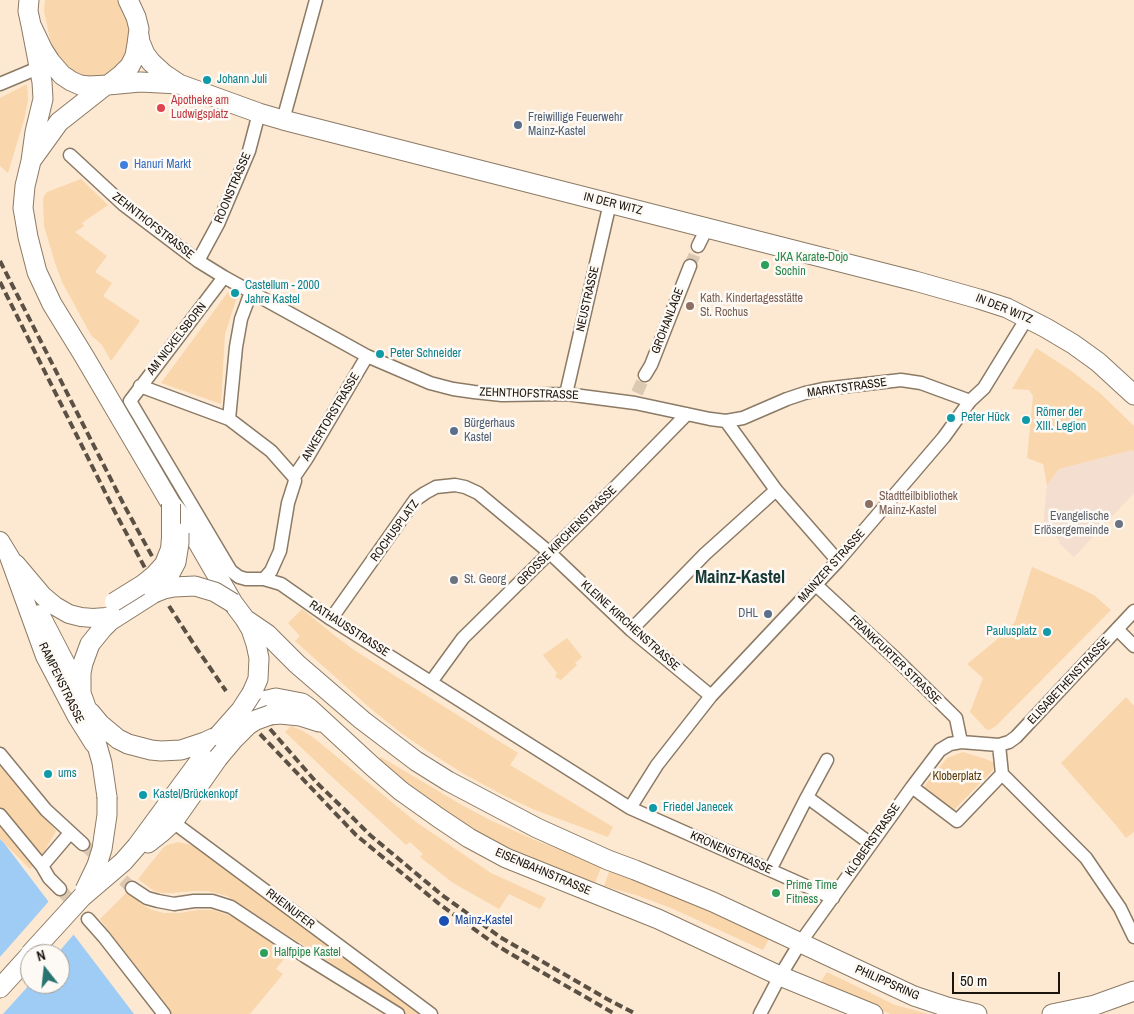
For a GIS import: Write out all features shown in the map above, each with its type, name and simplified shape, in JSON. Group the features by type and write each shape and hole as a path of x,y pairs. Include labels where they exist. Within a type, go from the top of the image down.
{"main road":[{"path":"29,0 28,11 42,82 43,99 35,132 31,161 24,186 23,208 32,257 52,304 171,504 186,522 233,603 259,639 290,673 303,684 362,720 416,761 448,781 537,828 608,860 674,885 800,943"},
{"name":"IN DER WITZ","path":"128,0 133,9 142,47 151,62 179,84 283,120 979,299 1006,308 1074,344 1098,362 1134,395"},
{"path":"31,161 58,122 121,75 130,66 135,56 142,0"},
{"name":"IN DER WITZ","path":"30,22 42,50 55,68 62,75 80,85 140,82 179,84"},
{"path":"154,593 172,571 178,553 179,533 171,504"},
{"path":"82,897 90,882 102,849 107,814 107,797 105,777 80,683 82,668 90,644 143,584 164,564 170,549 171,504"},
{"path":"4,547 43,596 69,614 121,610 154,593 174,587 195,586 215,592 233,603"},
{"name":"RAMPENSTRASSE","path":"4,547 84,700"},
{"name":"RAMPENSTRASSE","path":"4,547 46,656 77,717 99,753"},
{"path":"163,826 177,792 241,710 260,703 258,679 259,639"},
{"name":"EISENBAHNSTRASSE","path":"213,746 234,739 256,720 260,703 276,698 302,703 401,791 469,838 506,858 658,919 780,976"},
{"path":"84,700 93,717 108,732 128,744 151,750 171,751 213,746"},
{"path":"39,944 82,897 163,826 213,746"},
{"name":"PHILIPPSRING","path":"800,943 914,996 947,1007 978,1014"},
{"path":"0,988 20,965"},
{"path":"780,976 873,1014"},
{"path":"1052,1014 1074,1012 1134,991"}],"street":[{"path":"22,0 30,22"},
{"path":"283,120 316,0"},
{"path":"0,84 31,71 35,68 38,60"},
{"name":"ROONSTRASSE","path":"198,261 218,224 249,151 259,113"},
{"name":"ZEHNTHOFSTRASSE","path":"70,155 124,205 198,261 367,356 430,382 453,389 502,395 566,394 636,398 687,414 726,421"},
{"name":"NEUSTRASSE","path":"566,394 610,203"},
{"path":"698,246 707,228"},
{"name":"GROHANLAGE","path":"645,375 651,365 690,266"},
{"name":"AM NICKELSBORN","path":"130,401 224,277"},
{"path":"229,419 236,347 241,319 251,292"},
{"name":"MAINZER STRASSE","path":"630,808 657,765 711,696 838,562 944,437 970,401 984,388 1027,318"},
{"name":"ANKERTORSTRASSE","path":"264,579 271,571 280,551 294,479 367,356"},
{"name":"MARKTSTRASSE","path":"726,421 743,418 805,393 823,389 901,380 921,383 970,401"},
{"path":"140,386 229,419 271,451 294,479"},
{"name":"RATHAUSSTRASSE","path":"130,401 224,561 239,577 252,580 264,579 281,584 330,619 630,808"},
{"name":"GROSSE KIRCHENSTRASSE","path":"431,682 463,638 687,414"},
{"path":"726,421 776,490 838,562"},
{"name":"ROCHUSPLATZ","path":"330,619 415,500 436,487 455,485 478,493 550,553"},
{"path":"631,630 705,554 776,490"},
{"name":"KLEINE KIRCHENSTRASSE","path":"550,553 631,630 711,696"},
{"name":"FRANKFURTER STRASSE","path":"816,585 956,718 961,742"},
{"name":"ELISABETHENSTRASSE","path":"999,745 1009,742 1016,737 1134,610"},
{"path":"1117,629 1134,646"},
{"name":"KLOBERSTRASSE","path":"780,976 800,943 940,750 950,744 961,742 999,745"},
{"path":"999,745 1002,774 1086,858 1120,908 1134,937"},
{"path":"0,754 46,810 83,844"},
{"path":"770,870 827,760"},
{"path":"912,787 957,821 1002,774"},
{"path":"807,796 871,844"},
{"name":"KRONENSTRASSE","path":"630,808 833,898"},
{"path":"0,815 42,866 49,878 60,889"},
{"name":"RHEINUFER","path":"163,826 431,1014"},
{"path":"42,866 70,833"},
{"path":"132,888 147,898 158,901 174,904 212,901 231,907 306,957 398,1014"},
{"path":"88,919 164,1014"},
{"path":"760,1014 780,976"}],"shaded area":[{"path":"1132,450 1134,452 1134,493 1074,557 1043,525 1047,485 1059,469"}],"green space":[{"path":"45,0 121,0 132,29 128,56 110,76 84,77 70,69 54,50 50,39 44,11"},
{"path":"27,84 28,100 24,120 8,173 0,166 0,98"},
{"path":"81,179 108,205 82,223 84,226 75,232 107,256 95,272 112,283 103,296 140,321 111,361 102,345 91,335 62,282 44,226 43,200 47,192"},
{"path":"228,292 237,297 225,334 221,404 161,383"},
{"path":"1036,348 1070,370 1101,394 1134,426 1134,452 1132,450 1059,469 1047,485 1043,464 1027,458 1033,396 1029,390 1012,389"},
{"name":"Paulusplatz","path":"1032,567 1094,595 1111,610 996,726 989,730 970,712 983,678 967,664 1015,622"},
{"path":"302,609 354,650 518,753 510,765 613,827 608,837 535,810 503,795 464,774 401,733 295,641 300,636 288,623"},
{"path":"567,638 582,657 575,663 577,665 561,680 555,677 557,673 543,655"},
{"path":"1126,697 1134,706 1134,832 1126,838 1061,763"},
{"path":"291,726 314,738 416,822 491,873 546,898 540,909 509,894 499,909 453,883 420,857 423,854 410,842 406,845 285,732"},
{"name":"Kloberplatz","path":"963,752 994,763 993,770 953,811 922,789 947,758"},
{"path":"381,757 490,820 537,841 602,865 595,883 515,853 455,820 405,783 378,760"},
{"path":"0,763 56,831 43,854 30,869 0,839"},
{"path":"178,842 194,846 420,1014 406,1014 227,896 208,891 161,893 154,891 138,879 163,848"},
{"path":"610,869 770,937 763,950 671,908 604,886"},
{"path":"127,892 143,905 164,913 213,910 234,917 288,954 276,969 283,974 250,1014 172,1014 100,919"},
{"path":"827,972 895,1005 929,1014 891,1014 877,1009 822,984 822,980"}],"water":[{"path":"0,839 4,843 134,1014 0,1014"}],"pier":[{"path":"50,900 75,933 66,944 20,944 21,994 3,1014 0,1014 0,957"}],"tunnel":[{"path":"690,266 698,246"},
{"path":"637,393 645,375"},
{"path":"83,844 132,888"},
{"path":"60,889 88,919"}],"railway":[{"path":"0,261 125,507 153,558"},
{"path":"0,282 145,568"},
{"path":"169,606 226,691"},
{"path":"270,729 317,783 370,835 442,895 500,937 636,1014"},
{"path":"260,734 356,835 438,903 496,945 615,1014"}],"place":[{"name":"Johann Juli","path":"207,80"},
{"name":"Apotheke am Ludwigsplatz","path":"161,108"},
{"name":"Freiwillige Feuerwehr Mainz-Kastel","path":"518,125"},
{"name":"Hanuri Markt","path":"124,165"},
{"name":"JKA Karate-Dojo Sochin","path":"765,265"},
{"name":"Castellum - 2000 Jahre Kastel","path":"235,293"},
{"name":"Kath. Kindertagesstätte St. Rochus","path":"690,306"},
{"name":"Peter Schneider","path":"380,354"},
{"name":"Peter Hück","path":"951,418"},
{"name":"Römer der XIII. Legion","path":"1026,420"},
{"name":"Bürgerhaus Kastel","path":"454,431"},
{"name":"Stadtteilbibliothek Mainz-Kastel","path":"869,504"},
{"name":"Evangelische Erlösergemeinde","path":"1119,524"},
{"name":"St. Georg","path":"454,580"},
{"name":"DHL","path":"768,614"},
{"name":"Paulusplatz","path":"1047,632"},
{"name":"ums","path":"48,774"},
{"name":"Kastel/Brückenkopf","path":"143,795"},
{"name":"Friedel Janecek","path":"653,808"},
{"name":"Prime Time Fitness","path":"776,893"},
{"name":"Mainz-Kastel","path":"444,921"},
{"name":"Halfpipe Kastel","path":"264,953"}],"district":[{"name":"Mainz-Kastel","path":"740,578"}]}
